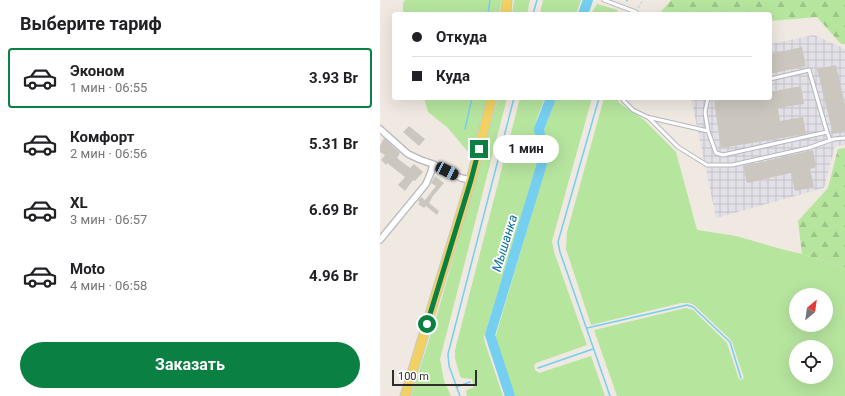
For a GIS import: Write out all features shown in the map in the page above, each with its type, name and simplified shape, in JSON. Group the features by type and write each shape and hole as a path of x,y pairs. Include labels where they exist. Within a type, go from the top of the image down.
{"main road":[{"path":"506,12 507,0"},
{"path":"405,396 471,180 491,100"}],"street":[{"path":"380,129 408,154 462,178 471,180"},
{"path":"380,240 426,184 433,164"}],"lane":[{"path":"604,0 634,12"},
{"path":"772,78 809,70 830,140"},
{"path":"623,100 633,110 647,117 708,131"},
{"path":"708,100 705,112 708,131 716,153 723,155 827,132"},
{"path":"647,117 678,147 707,165 732,164 808,148 834,139 845,138"}],"path":[{"path":"637,12 643,0"}],"shaded area":[{"path":"814,35 845,49 845,145 835,146 824,188 716,218 691,100 772,100 772,44"}],"green space":[{"path":"405,0 501,0 500,12 403,12 403,3"},
{"path":"514,0 530,0 527,12 512,12"},
{"path":"543,0 581,0 577,12 540,12"},
{"path":"671,0 845,0 845,44 841,44 817,17 772,21 772,12 661,12"},
{"path":"597,4 618,10 617,12 592,12"},
{"path":"425,100 486,100 477,137 469,153 448,128 428,112"},
{"path":"497,100 506,100 440,359 444,381 451,396 411,396 439,308"},
{"path":"519,100 544,100 537,118 535,131 539,160 484,337 503,396 467,396 467,390 474,387 472,379 462,378 460,376 455,358 455,350"},
{"path":"555,100 591,100 552,241 554,252 587,345 536,363 534,366 535,370 539,373 591,356 605,396 514,396 496,343 496,335 548,159 543,135"},
{"path":"603,100 618,100 618,102 644,120 676,152 697,230 736,236 802,254 845,268 845,396 617,396 594,330 686,308 693,310 727,343 739,379 741,380 744,378 732,342 694,305 689,303 681,303 591,325 566,249 567,232"},
{"path":"845,148 845,268 802,254 798,221 828,188 838,149"}],"building":[{"path":"802,47 806,66 772,74 772,54"},
{"path":"836,65 845,104 845,131 833,134 817,69"},
{"path":"801,86 804,104 778,108 780,121 803,117 806,134 721,148 714,101 772,100 772,92"},
{"path":"409,126 425,139 419,146 403,132"},
{"path":"384,138 400,153 397,158 410,168 414,164 423,172 415,181 413,180 405,191 398,185 405,177 381,160 385,155 380,152 380,146"},
{"path":"813,150 816,167 810,169 814,187 795,191 791,173 747,183 743,166"},
{"path":"435,176 444,183 429,203 439,211 437,215 426,206 424,208 418,204 421,197 425,200 436,186 431,183"}],"waterway":[{"path":"488,12 490,0"},
{"path":"534,12 537,0"},
{"name":"Мышанка","path":"584,12 588,0"},
{"path":"465,129 472,100"},
{"path":"460,396 449,366 448,354 513,100"},
{"name":"Мышанка","path":"510,396 490,335 544,157 539,129 550,100"},
{"path":"598,100 558,242 560,252 610,396"},
{"path":"587,328 687,305 693,307 730,342 741,378"},
{"path":"538,368 593,349"},
{"path":"456,387 470,382"}],"route":[{"path":"427,324 479,149"}]}
